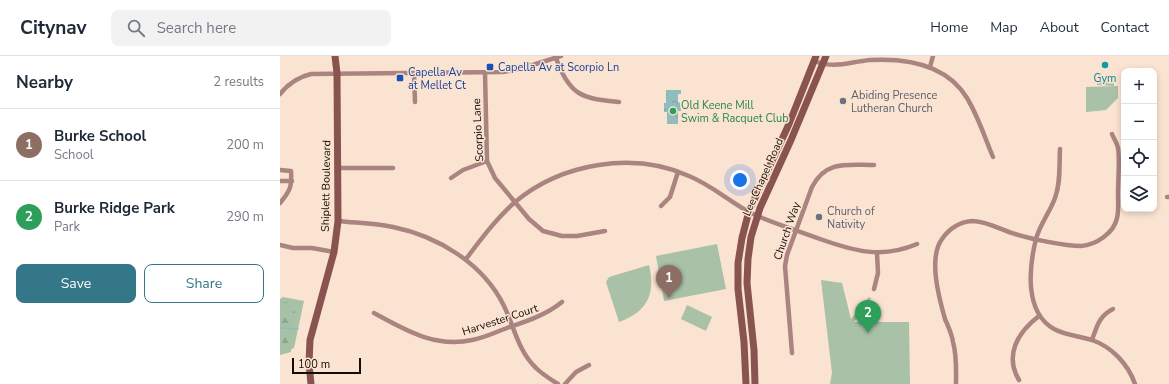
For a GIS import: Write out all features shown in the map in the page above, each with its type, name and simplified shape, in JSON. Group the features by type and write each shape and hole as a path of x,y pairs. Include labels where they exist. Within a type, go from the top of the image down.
{"main road":[{"name":"Shiplett Boulevard","path":"311,384 309,363 310,340 334,252 338,221 337,73 335,56"},
{"name":"Lee Chapel Road","path":"755,384 754,350 747,277 749,249 757,215 792,140 826,56"},
{"name":"Lee Chapel Road","path":"746,384 738,275 742,238 749,211 789,124 815,58"}],"street":[{"path":"930,67 933,56"},
{"path":"280,94 290,84 311,74 509,72 559,57 565,79 571,87 582,95 595,100 619,102"},
{"path":"815,58 822,64 834,66 860,61 900,58 930,67 952,81 966,97 973,108 993,157"},
{"path":"414,73 415,102"},
{"name":"Scorpio Lane","path":"485,73 487,160 495,178 535,225 552,234 577,236 605,231"},
{"path":"956,384 956,362 953,341 941,303 936,274 936,253 940,241 948,231 954,227 972,221 984,223 1036,240 1081,246 1092,244 1103,238 1112,229 1117,218 1118,148 1112,134"},
{"path":"1060,149 1059,179 1055,198 1036,240 1031,275 1033,303 1039,316 1050,327 1092,340 1110,350 1120,358 1128,369 1135,384"},
{"path":"451,178 467,168 487,160"},
{"path":"466,260 497,219 515,202 530,191 571,171 616,163 637,163 678,172 704,183 757,215 847,249 877,253 896,251 917,244"},
{"name":"Church Way","path":"792,353 784,273 787,255 812,187 817,178 828,168 839,165 874,165"},
{"path":"338,168 393,168"},
{"path":"280,170 291,171 292,181 290,190 280,203"},
{"path":"661,206 670,197 678,172"},
{"path":"280,180 292,181"},
{"path":"338,221 378,224 408,231 440,244 466,260 481,273 493,287 504,305 520,347 530,361 536,368 558,384"},
{"path":"280,245 293,248 312,248 334,252"},
{"path":"874,289 878,273 877,253"},
{"name":"Harvester Court","path":"374,314 429,340 459,342 474,340 512,327 545,314 562,302"},
{"path":"1092,340 1100,319 1113,309"},
{"path":"1020,380 1015,373 1013,366 1016,343 1022,331 1039,316"},
{"path":"565,384 576,372 589,365"}],"green space":[{"path":"1097,78 1114,78 1114,86 1097,85"},
{"path":"1118,86 1118,98 1106,110 1086,112 1086,87"},
{"path":"717,244 726,289 664,301 656,256"},
{"path":"649,265 651,285 647,301 636,313 619,322 606,282 609,277"},
{"path":"821,280 842,283 851,319 869,297 871,298 854,322 909,322 910,384 830,384 832,373"},
{"path":"283,297 304,301 294,348 280,353 280,299"},
{"path":"287,302 295,312 291,352 280,355 280,303"},
{"path":"687,305 712,317 706,331 681,319"}],"water":[{"path":"666,90 681,90 681,94 678,94 678,102 680,103 681,111 678,111 678,124 667,124 667,112 664,112"}],"waterway":[{"path":"280,328 298,329"}],"place":[{"name":"Gym","path":"1105,65"},
{"name":"Capella Av at Scorpio Ln","path":"490,67"},
{"name":"Capella Av at Mellet Ct","path":"400,78"},
{"name":"Abiding Presence Lutheran Church","path":"843,101"},
{"name":"Old Keene Mill Swim & Racquet Club","path":"673,111"},
{"name":"Church of Nativity","path":"819,217"},
{"name":"Burke School","path":"669,298"},
{"name":"Burke Ridge Park","path":"868,333"}]}
